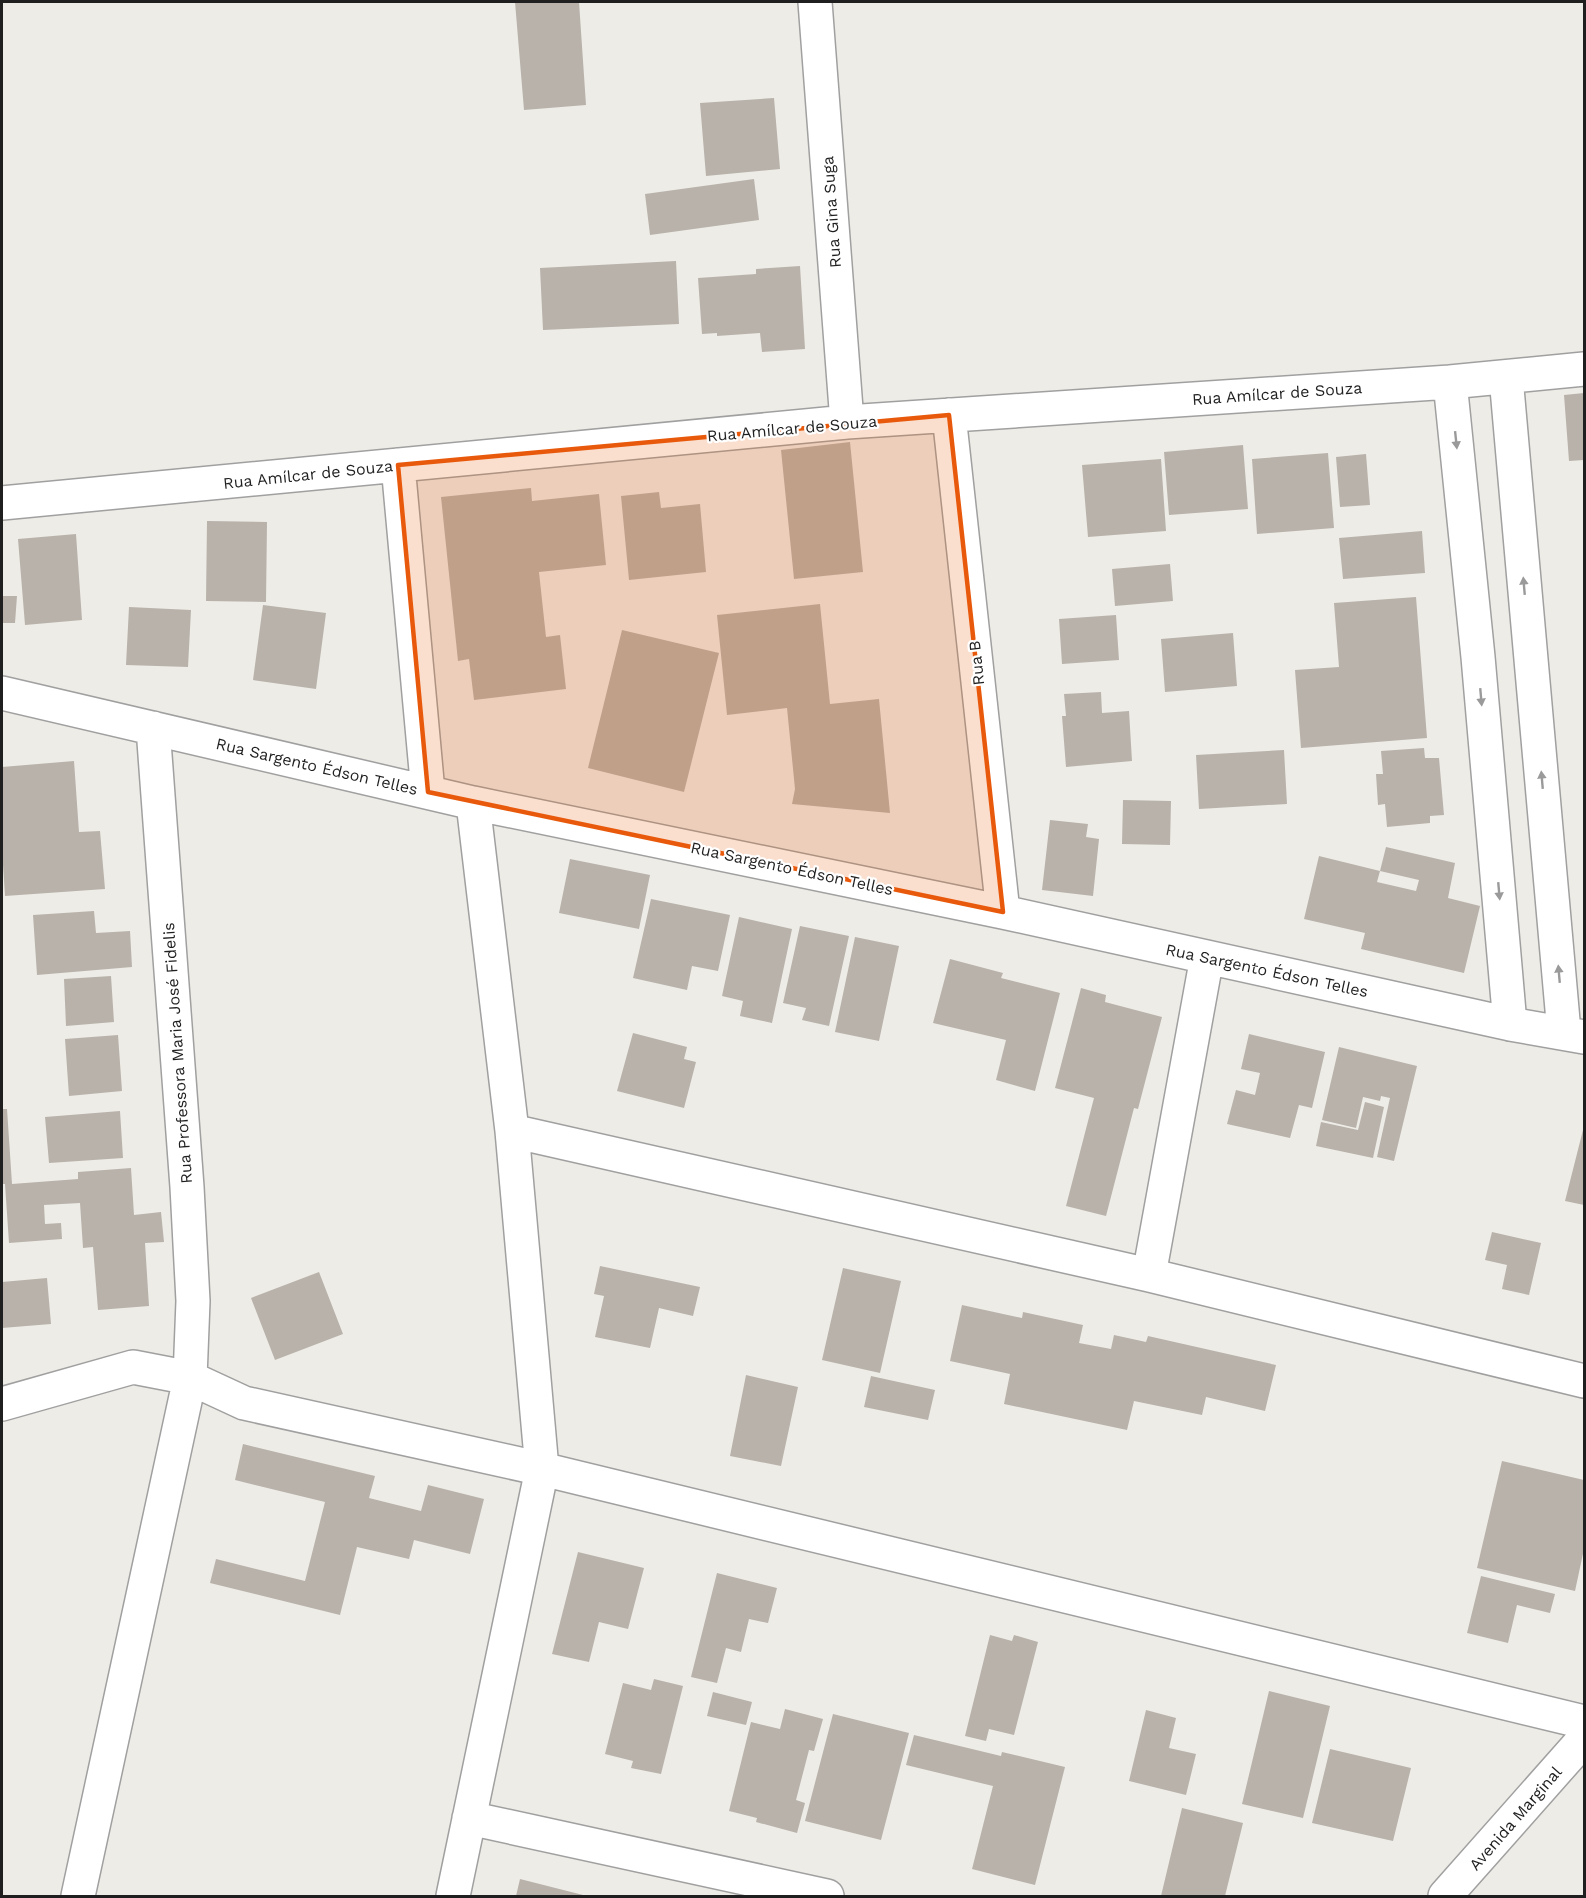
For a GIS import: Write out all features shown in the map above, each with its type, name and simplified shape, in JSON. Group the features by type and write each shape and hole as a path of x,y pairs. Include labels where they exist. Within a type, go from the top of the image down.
{"street":[{"name":"Rua Gina Suga","path":"815,2 847,422"},
{"name":"Rua Amílcar de Souza","path":"2,503 847,422 1450,382 1584,369"},
{"path":"1506,377 1530,651 1574,1035"},
{"path":"1450,382 1478,657 1510,1024"},
{"name":"Rua B","path":"949,415 1003,912"},
{"path":"398,465 429,792"},
{"path":"1478,657 1530,651"},
{"name":"Rua Sargento Édson Telles","path":"2,693 473,803 1003,912 1510,1024 1574,1035"},
{"name":"Rua Professora Maria José Fidelis","path":"78,1896 190,1378 193,1302 187,1186 153,728"},
{"path":"453,1896 542,1469 512,1131 473,803"},
{"path":"1149,1275 1207,957"},
{"path":"512,1131 1149,1275 1584,1381"},
{"path":"2,1404 133,1367 190,1378 244,1403 542,1469 1584,1722"},
{"name":"Avenida Marginal","path":"1445,1896 1584,1738"},
{"path":"469,1818 827,1896"}],"highlighted area":[{"path":"949,415 1003,912 428,792 398,465"}],"building":[{"path":"515,2 579,2 586,105 524,110"},
{"path":"774,98 780,169 706,176 700,103"},
{"path":"754,179 759,220 650,235 645,194"},
{"path":"676,261 679,324 543,330 540,268"},
{"path":"800,266 805,349 762,352 760,333 717,336 717,333 702,334 698,278 756,274 756,269"},
{"path":"1584,393 1584,460 1569,461 1564,395"},
{"path":"850,442 863,572 794,579 781,450"},
{"path":"1243,445 1248,509 1169,515 1164,452"},
{"path":"1328,453 1334,528 1257,534 1252,459"},
{"path":"1366,454 1370,505 1340,507 1336,457"},
{"path":"1161,459 1166,531 1088,537 1082,465"},
{"path":"531,488 532,501 599,494 606,565 539,572 546,637 560,635 566,689 474,700 469,659 458,661 441,497"},
{"path":"659,492 661,508 700,504 706,572 629,580 621,496"},
{"path":"207,521 267,522 266,602 206,601"},
{"path":"1422,531 1425,573 1343,579 1339,538"},
{"path":"76,534 82,620 25,625 18,539"},
{"path":"1170,564 1173,601 1115,606 1112,569"},
{"path":"2,596 17,596 15,623 2,623"},
{"path":"1416,597 1427,738 1301,748 1295,670 1339,667 1334,603"},
{"path":"820,604 830,704 879,699 890,813 792,804 795,789 787,708 727,715 717,615"},
{"path":"263,605 326,613 316,689 253,680"},
{"path":"129,607 191,610 188,667 126,665"},
{"path":"1116,615 1119,660 1062,664 1059,619"},
{"path":"622,630 719,653 684,792 588,768"},
{"path":"1233,633 1237,686 1165,692 1161,639"},
{"path":"1101,692 1102,713 1129,711 1132,761 1066,767 1062,716 1066,716 1064,694"},
{"path":"1424,748 1425,758 1439,758 1444,815 1430,816 1430,823 1387,827 1385,804 1378,805 1376,774 1383,774 1381,751"},
{"path":"1284,750 1287,804 1199,809 1196,755"},
{"path":"74,761 79,832 100,831 105,889 5,896 2,849 2,767"},
{"path":"1123,800 1171,801 1170,845 1122,844"},
{"path":"1050,820 1088,824 1086,837 1099,839 1093,896 1042,890"},
{"path":"1386,847 1455,863 1448,898 1480,906 1464,973 1361,949 1365,933 1304,919 1319,856 1380,871","holes":["1380,871 1419,880 1416,891 1377,882"]},
{"path":"570,859 650,875 639,929 559,913"},
{"path":"651,899 730,915 718,971 692,966 687,990 633,978"},
{"path":"94,911 96,933 130,931 132,967 37,975 33,915"},
{"path":"739,917 792,929 772,1023 740,1016 743,1001 722,996"},
{"path":"800,926 849,936 829,1026 802,1020 806,1008 783,1003"},
{"path":"855,937 899,946 879,1041 835,1032"},
{"path":"950,959 1003,973 1001,978 1060,993 1035,1091 996,1080 1006,1040 933,1023"},
{"path":"111,976 114,1022 66,1026 64,979"},
{"path":"1081,988 1106,995 1105,1002 1162,1017 1138,1109 1134,1108 1106,1216 1066,1206 1094,1098 1055,1088"},
{"path":"633,1033 687,1047 684,1059 696,1062 684,1108 617,1091"},
{"path":"1249,1034 1325,1052 1312,1108 1299,1105 1290,1138 1227,1124 1236,1090 1255,1095 1260,1073 1241,1069"},
{"path":"118,1035 122,1091 69,1096 65,1039"},
{"path":"1339,1047 1417,1066 1394,1161 1377,1157 1390,1098 1381,1096 1380,1101 1363,1097 1356,1128 1322,1120"},
{"path":"1365,1102 1384,1107 1373,1158 1316,1146 1321,1122 1358,1130"},
{"path":"2,1109 7,1109 12,1184 78,1179 78,1172 131,1168 134,1215 161,1212 164,1242 145,1243 149,1306 98,1310 93,1247 83,1248 80,1203 44,1205 45,1224 61,1223 62,1239 9,1243 5,1184 2,1184"},
{"path":"120,1111 123,1158 49,1163 45,1117"},
{"path":"1584,1126 1584,1205 1565,1201"},
{"path":"1492,1232 1541,1243 1529,1295 1502,1289 1507,1265 1485,1260"},
{"path":"600,1266 700,1287 693,1316 659,1308 650,1348 595,1337 604,1296 594,1294"},
{"path":"843,1268 901,1281 880,1373 822,1360"},
{"path":"319,1272 343,1334 275,1360 251,1298"},
{"path":"47,1278 51,1324 2,1328 2,1282"},
{"path":"962,1305 1022,1318 1023,1312 1083,1325 1079,1343 1111,1349 1114,1335 1146,1342 1148,1336 1276,1365 1265,1411 1206,1397 1202,1415 1134,1401 1127,1430 1004,1404 1010,1374 950,1361"},
{"path":"746,1375 798,1387 781,1466 730,1456"},
{"path":"871,1376 935,1390 928,1420 864,1407"},
{"path":"243,1444 375,1476 369,1498 421,1511 428,1485 484,1499 470,1554 414,1540 409,1559 357,1547 340,1615 210,1583 216,1559 305,1581 325,1502 235,1480"},
{"path":"1502,1461 1584,1480 1584,1549 1575,1591 1477,1568"},
{"path":"578,1552 644,1568 628,1629 599,1622 589,1662 552,1654"},
{"path":"717,1573 777,1588 768,1623 749,1619 741,1652 726,1648 717,1683 691,1677"},
{"path":"1481,1576 1555,1594 1550,1613 1517,1605 1508,1643 1467,1633"},
{"path":"990,1635 1012,1641 1014,1635 1038,1642 1014,1735 989,1729 986,1741 965,1736"},
{"path":"654,1679 683,1686 661,1774 631,1768 633,1761 605,1754 623,1683 651,1690"},
{"path":"1269,1691 1330,1706 1303,1818 1242,1804"},
{"path":"713,1692 752,1702 746,1725 707,1716"},
{"path":"785,1709 823,1719 814,1751 809,1750 796,1800 805,1803 797,1833 756,1822 757,1818 729,1811 751,1722 780,1729"},
{"path":"1146,1710 1176,1718 1169,1748 1196,1754 1186,1795 1129,1781"},
{"path":"833,1714 909,1733 881,1840 805,1821"},
{"path":"914,1735 1001,1756 1002,1752 1065,1767 1035,1885 972,1869 993,1786 906,1765"},
{"path":"1330,1749 1411,1768 1393,1841 1312,1823"},
{"path":"1182,1808 1243,1823 1225,1896 1161,1896"},
{"path":"520,1879 587,1896 516,1896"}]}
